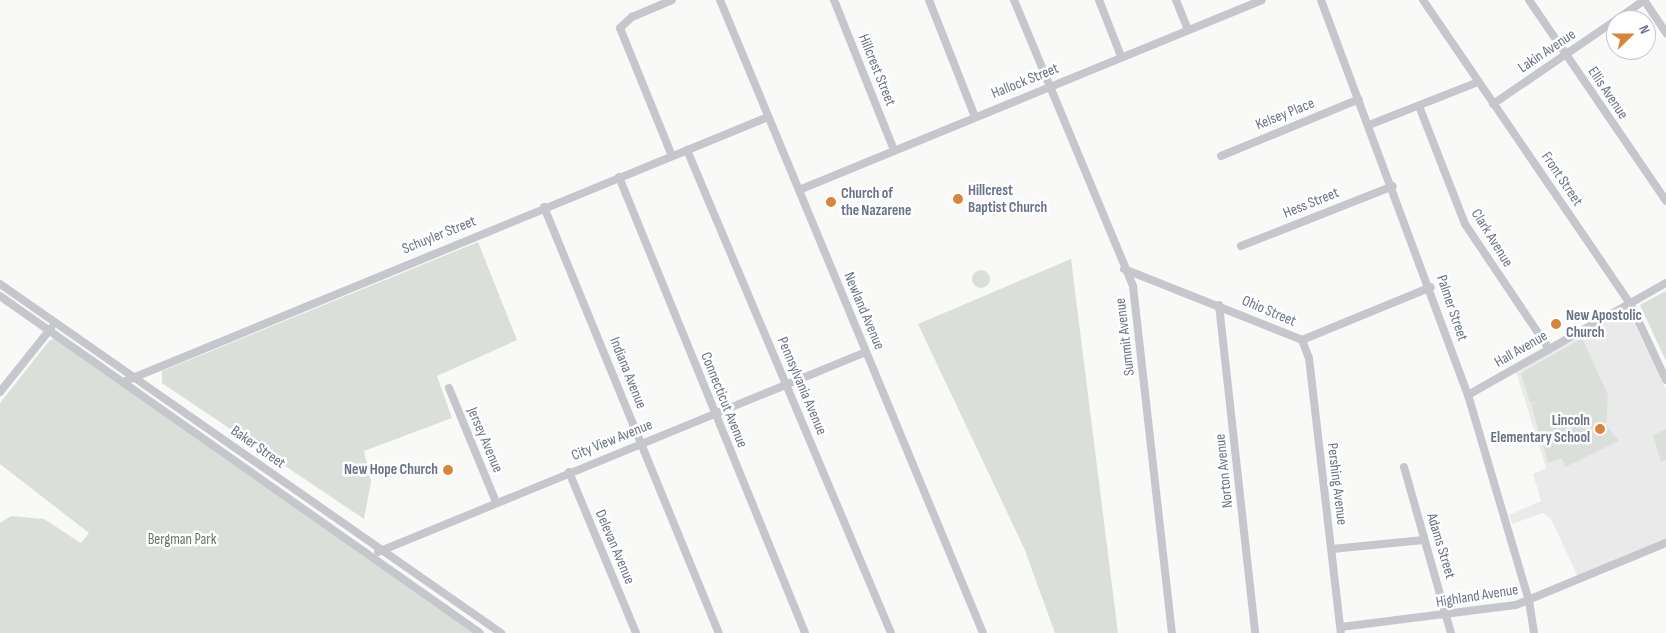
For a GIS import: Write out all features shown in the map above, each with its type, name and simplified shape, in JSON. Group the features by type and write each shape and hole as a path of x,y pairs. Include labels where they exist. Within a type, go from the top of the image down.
{"street":[{"path":"672,0 632,17 621,27 672,156"},
{"name":"Newland Avenue","path":"720,0 983,633"},
{"name":"Hillcrest Street","path":"834,0 894,150"},
{"path":"929,0 975,117"},
{"name":"Summit Avenue","path":"1014,0 1124,269 1136,304 1172,633"},
{"path":"1099,0 1121,56"},
{"path":"1176,0 1188,30"},
{"name":"Hallock Street","path":"799,190 1121,56 1262,0"},
{"name":"Palmer Street","path":"1321,0 1431,287 1468,395 1529,601 1534,633"},
{"name":"Front Street","path":"1423,0 1630,303 1666,380"},
{"name":"Ellis Avenue","path":"1529,0 1666,201"},
{"path":"1645,0 1666,33"},
{"name":"Lakin Avenue","path":"1630,10 1645,0"},
{"name":"Lakin Avenue","path":"1493,104 1606,27"},
{"path":"1369,125 1478,82"},
{"name":"Kelsey Place","path":"1221,156 1359,99"},
{"name":"Clark Avenue","path":"1419,106 1465,224 1549,349"},
{"name":"Schuyler Street","path":"123,382 544,207 768,117"},
{"name":"Pennsylvania Avenue","path":"687,150 891,633"},
{"name":"Connecticut Avenue","path":"619,177 805,633"},
{"name":"Hess Street","path":"1240,246 1392,186"},
{"name":"Indiana Avenue","path":"544,207 719,633"},
{"name":"Ohio Street","path":"1124,269 1220,305 1302,340 1431,287"},
{"name":"Hall Avenue","path":"1468,395 1666,283"},
{"name":"Baker Street","path":"0,284 54,324 134,377 501,633"},
{"name":"Baker Street","path":"0,296 480,633"},
{"name":"Norton Avenue","path":"1220,305 1255,633"},
{"path":"0,392 54,324"},
{"name":"Pershing Avenue","path":"1302,340 1309,358 1341,630"},
{"name":"City View Avenue","path":"369,555 866,352"},
{"name":"Jersey Avenue","path":"449,388 496,502"},
{"name":"Adams Street","path":"1404,467 1424,540 1448,615 1451,633"},
{"name":"Delevan Avenue","path":"569,472 636,633"},
{"path":"1332,549 1424,540"},
{"name":"Highland Avenue","path":"1341,630 1529,601 1666,544"}],"shaded area":[{"name":"Lincoln Elementary School","path":"1628,310 1666,389 1666,540 1578,577 1551,519 1543,513 1512,524 1509,515 1541,501 1533,474 1546,468 1516,372"}],"green space":[{"path":"478,242 517,340 437,376 452,418 364,451 371,482 364,519 162,383 162,371"},
{"path":"1071,259 1118,633 1055,633 1024,548 918,324"},
{"path":"977,270 985,270 990,275 988,286 977,288 972,283 972,275"},
{"path":"1666,291 1666,361 1640,305"},
{"name":"Bergman Park","path":"55,338 478,633 0,633 0,523 11,516 44,519 81,543 89,533 0,464 0,403 49,341"},
{"path":"1582,338 1608,395 1606,425 1619,441 1565,467 1562,458 1548,463 1531,404 1541,400 1530,403 1521,373"},
{"path":"1666,429 1666,460 1661,462 1653,435"}],"place":[{"name":"Hillcrest Baptist Church","path":"958,199"},
{"name":"Church of the Nazarene","path":"831,202"},
{"name":"New Apostolic Church","path":"1556,324"},
{"name":"Lincoln Elementary School","path":"1600,429"},
{"name":"New Hope Church","path":"448,470"}]}
